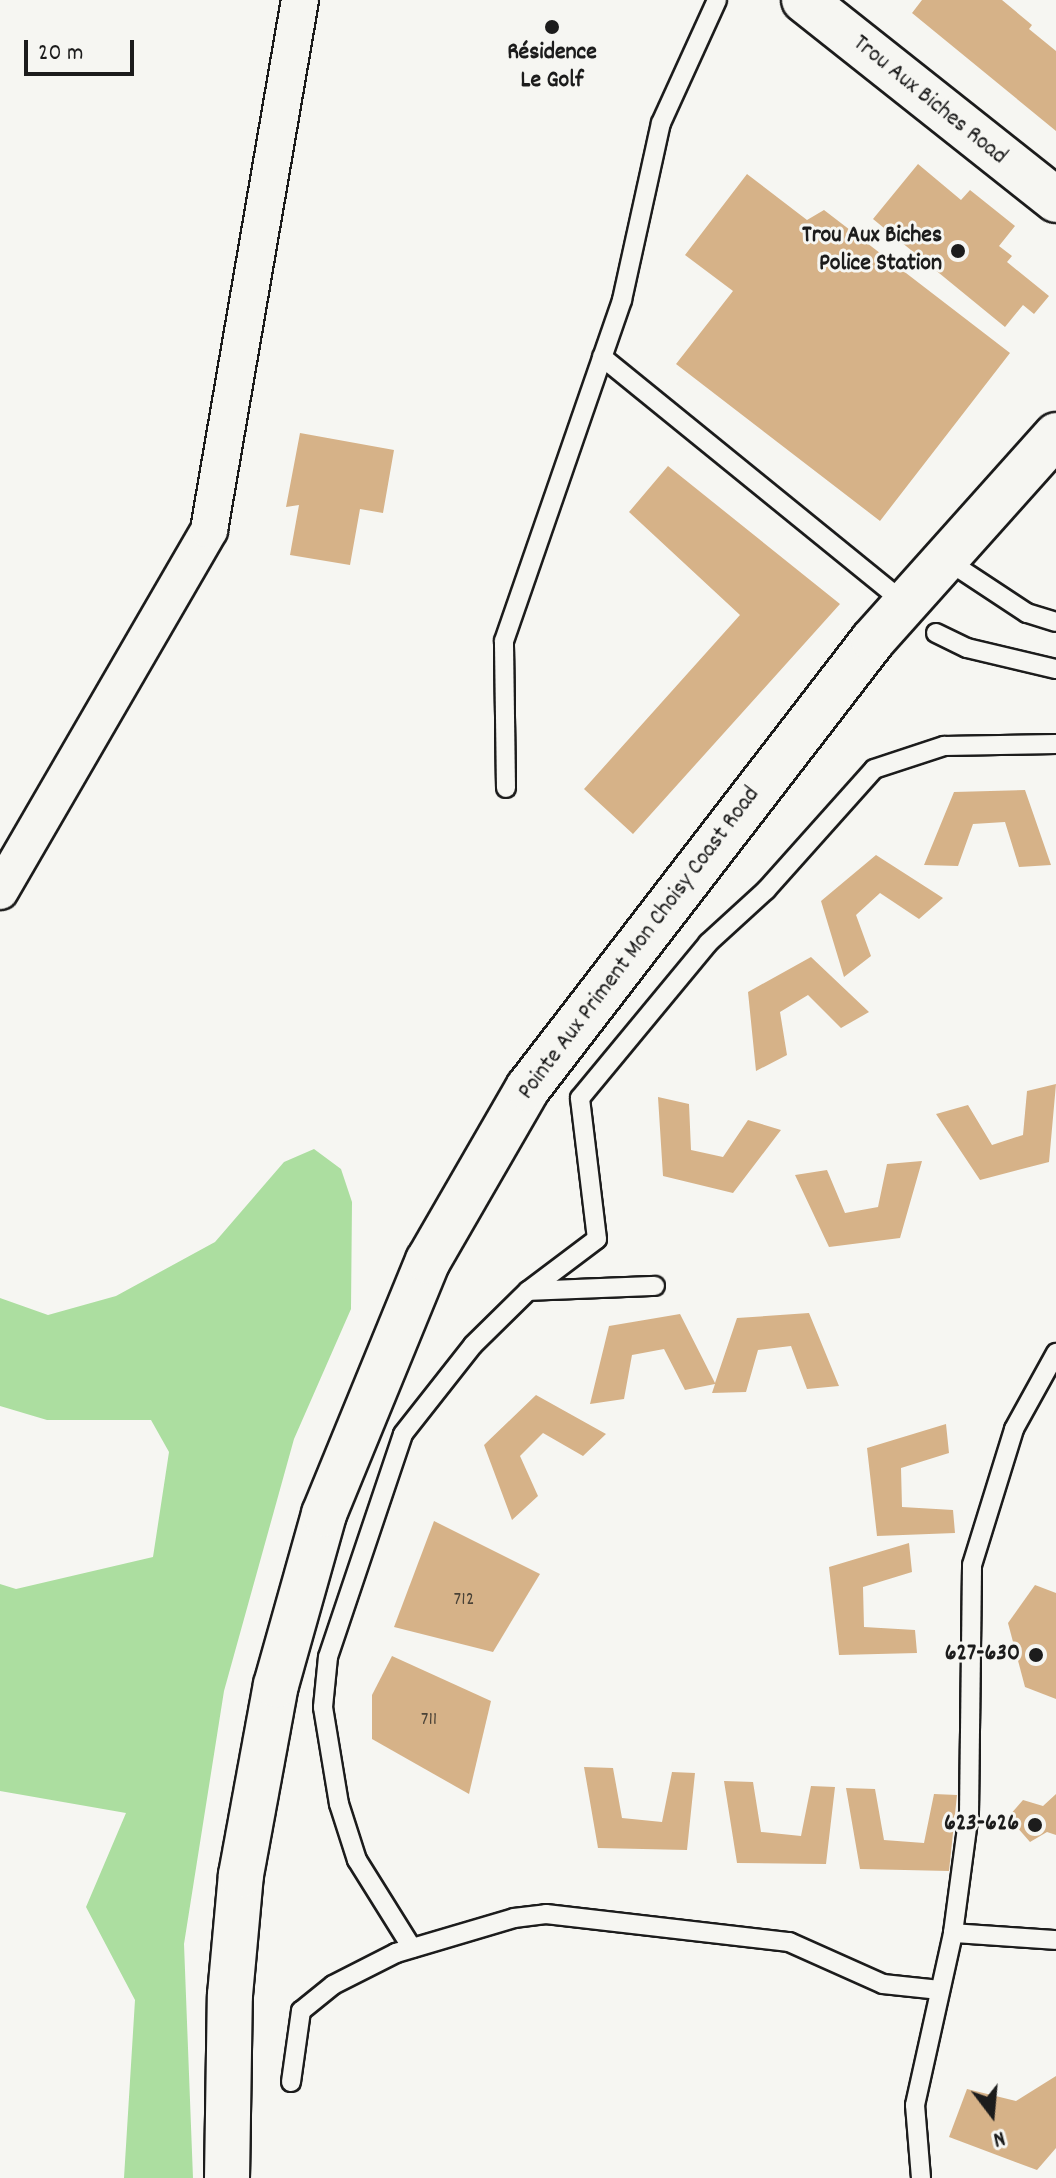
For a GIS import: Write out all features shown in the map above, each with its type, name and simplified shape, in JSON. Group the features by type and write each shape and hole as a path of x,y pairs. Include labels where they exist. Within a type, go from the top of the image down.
{"main road":[{"name":"Trou Aux Biches Road","path":"804,0 1056,200"},
{"name":"Pointe Aux Priment Mon Choisy Coast Road","path":"227,2178 230,1995 244,1860 276,1685 324,1514 372,1385 428,1261 528,1088 873,640 1056,435"}],"street":[{"path":"0,891 209,530 300,0"}],"lane":[{"path":"506,788 504,641 622,300 661,123 717,0"},
{"path":"602,357 891,592"},
{"path":"945,559 1027,613 1056,622"},
{"path":"936,633 967,648 1056,669"},
{"path":"412,1948 352,1846 330,1760 324,1679 333,1635 403,1434 473,1345 528,1291 597,1239 580,1098 601,1066 874,769 944,746 1056,744"},
{"path":"528,1291 655,1286"},
{"path":"921,2178 915,2105 953,1933 969,1813 972,1565 1014,1429 1056,1353"},
{"path":"291,2082 301,2011 333,1985 412,1948 482,1924 546,1914 789,1942 883,1984 940,1990"},
{"path":"953,1933 1056,1940"}],"green space":[{"path":"314,1149 341,1169 352,1202 351,1309 294,1439 224,1691 184,1944 193,2178 124,2178 135,2000 86,1907 126,1813 0,1791 0,1584 16,1589 153,1557 169,1452 151,1420 47,1420 0,1406 0,1298 48,1315 116,1296 215,1242 284,1162"}],"building":[{"path":"922,0 1002,0 1032,25 1029,29 1056,51 1056,131 912,13"},
{"name":"Trou Aux Biches Police Station","path":"918,164 961,200 970,190 1015,226 999,246 1012,256 1007,262 1049,296 1034,314 1023,305 1005,327 873,219"},
{"path":"747,174 807,220 824,210 1010,353 880,521 676,364 733,291 685,255"},
{"path":"300,433 394,450 383,513 360,509 350,565 290,555 299,505 286,507"},
{"path":"668,466 840,604 633,834 584,789 740,615 629,512"},
{"path":"1025,790 1051,865 1019,867 1005,822 973,824 958,866 924,865 954,792"},
{"path":"876,855 943,898 919,919 880,893 856,915 871,956 844,977 821,901"},
{"path":"811,957 869,1012 841,1028 808,995 780,1012 787,1055 756,1071 748,992"},
{"path":"1056,1084 1049,1162 980,1180 936,1114 968,1105 992,1145 1023,1135 1027,1091"},
{"path":"658,1097 689,1104 691,1150 723,1157 748,1120 781,1130 733,1193 663,1176"},
{"path":"922,1161 900,1238 829,1247 795,1175 827,1170 845,1213 878,1207 887,1164"},
{"path":"809,1313 839,1386 807,1389 791,1346 758,1350 746,1392 712,1393 715,1384 685,1390 664,1349 632,1355 624,1399 590,1404 609,1326 680,1314 715,1383 737,1318"},
{"path":"536,1395 606,1434 583,1456 543,1433 520,1456 538,1496 512,1520 484,1445"},
{"path":"946,1424 949,1453 901,1468 902,1507 953,1510 955,1533 877,1536 867,1448"},
{"path":"434,1521 540,1574 493,1652 394,1627"},
{"path":"909,1543 912,1572 863,1587 864,1627 915,1630 917,1653 839,1655 829,1567"},
{"name":"627-630","path":"1035,1585 1056,1593 1056,1699 1025,1687 1008,1623"},
{"path":"392,1656 491,1701 469,1794 372,1739 372,1695"},
{"path":"584,1767 613,1768 622,1818 662,1822 672,1772 695,1773 687,1850 598,1848"},
{"path":"724,1781 753,1782 761,1832 801,1836 811,1786 835,1787 826,1864 737,1863"},
{"path":"846,1788 875,1789 884,1840 924,1843 934,1794 957,1795 949,1871 860,1869"},
{"name":"623-626","path":"1056,1794 1056,1835 1047,1832 1030,1842 1008,1817 1023,1800 1043,1806"},
{"path":"1056,2076 1056,2148 1037,2170 949,2137 967,2089 1016,2101"}],"place":[{"name":"Résidence Le Golf","path":"552,27"},
{"name":"Trou Aux Biches Police Station","path":"958,251"},
{"name":"627-630","path":"1036,1655"},
{"name":"623-626","path":"1035,1825"}]}
